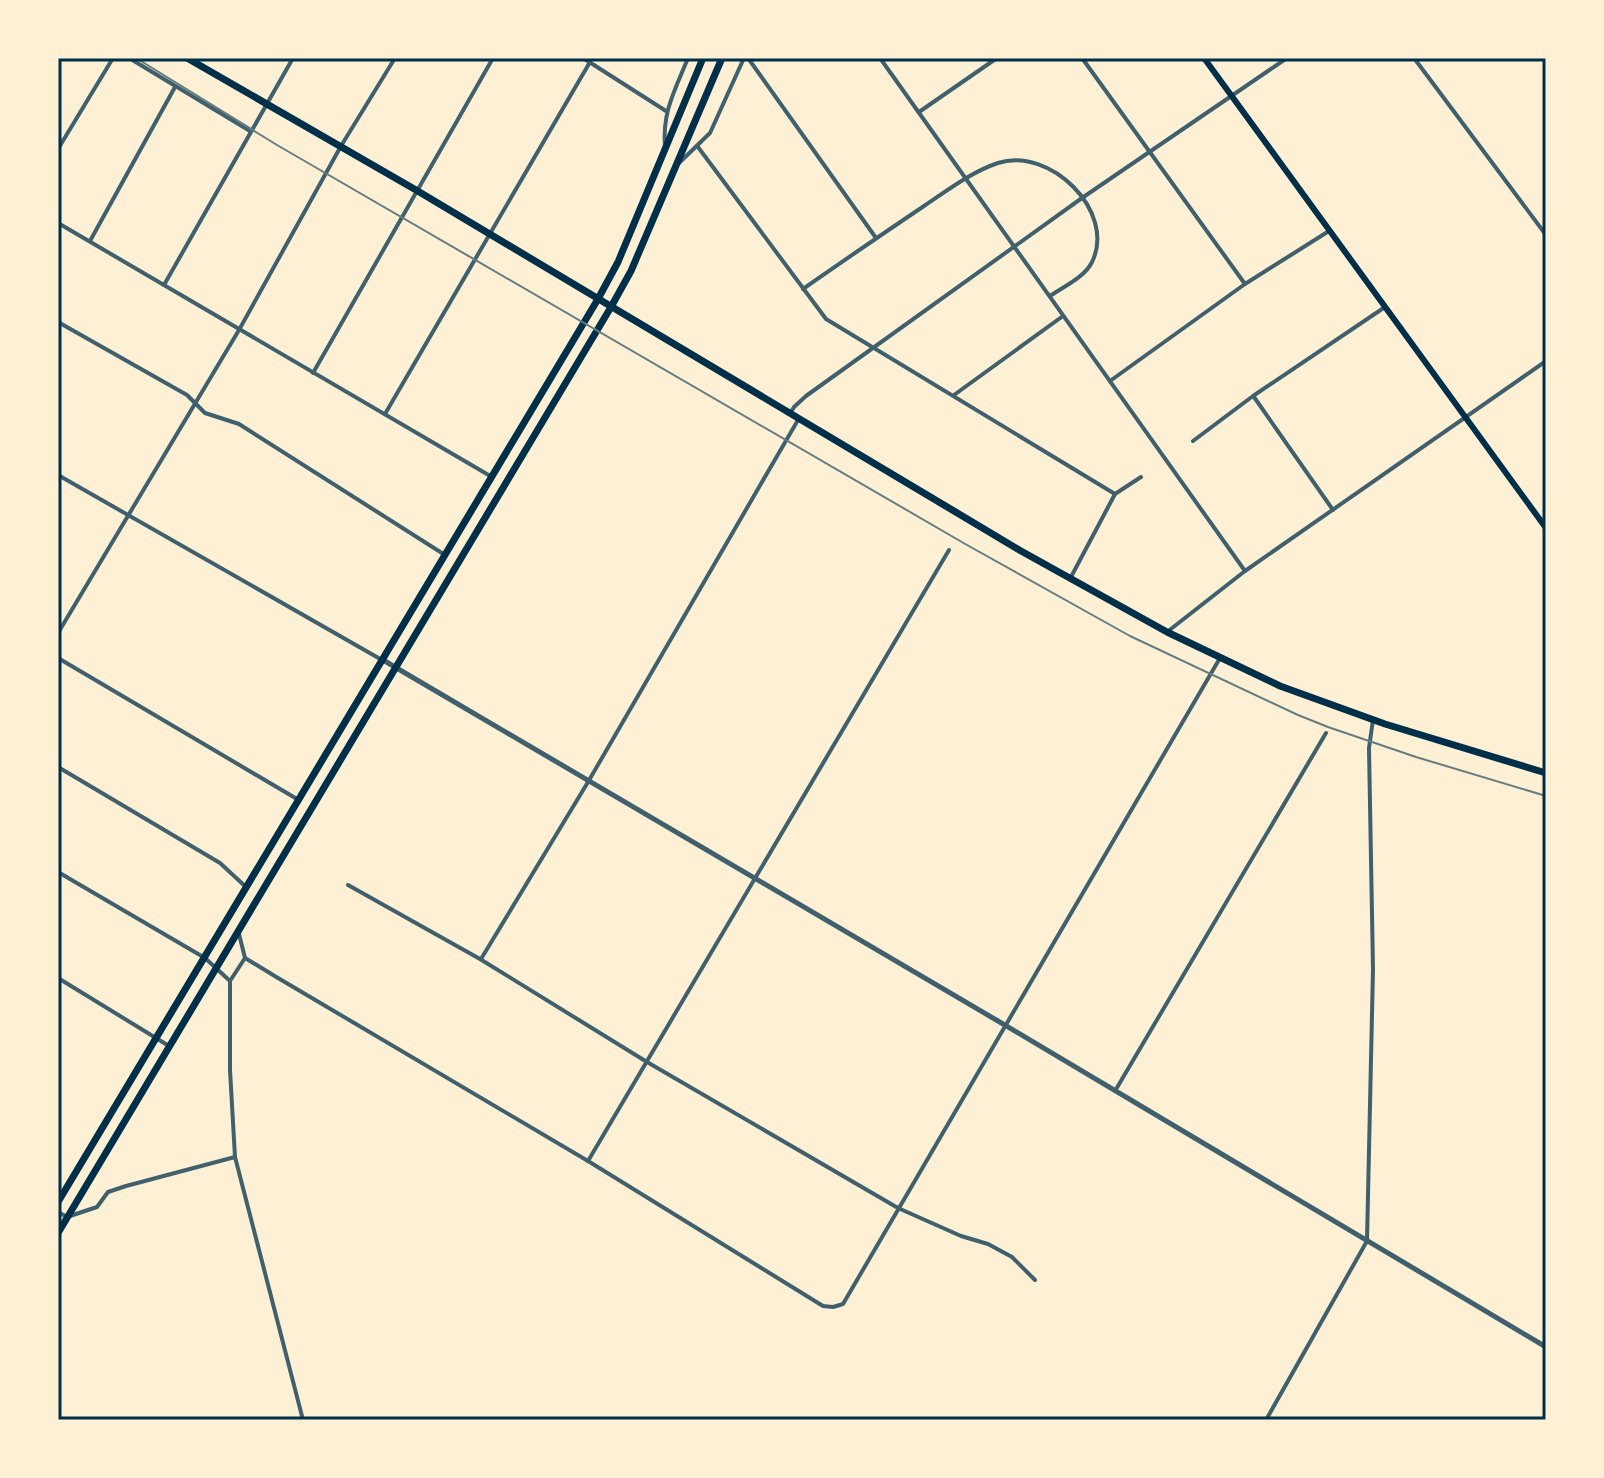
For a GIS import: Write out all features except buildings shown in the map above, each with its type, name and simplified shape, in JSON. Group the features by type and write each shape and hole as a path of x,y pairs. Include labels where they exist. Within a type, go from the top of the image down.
{"main road":[{"path":"58,1202 598,299 618,262 703,58"},
{"path":"58,1233 611,307 631,271 722,58"},
{"path":"1204,58 1546,528"},
{"path":"189,59 489,233 798,420 1167,632 1280,686 1373,720 1546,773"}],"street":[{"path":"58,149 113,58"},
{"path":"129,58 250,131"},
{"path":"164,285 293,58"},
{"path":"58,633 239,330 341,146 395,58"},
{"path":"313,373 493,58"},
{"path":"583,58 666,111"},
{"path":"665,148 663,129 666,111 688,58"},
{"path":"677,164 710,133 746,58 876,238"},
{"path":"880,58 1245,571"},
{"path":"919,112 997,58"},
{"path":"1082,58 1245,284"},
{"path":"790,414 806,396 1082,198 1287,58"},
{"path":"1414,58 1546,235"},
{"path":"385,414 590,62"},
{"path":"90,241 175,87"},
{"path":"698,147 826,319 1115,494"},
{"path":"803,289 966,178 1000,162 1025,161 1056,171 1093,214 1098,241 1092,261 1086,271 1050,296"},
{"path":"58,223 492,477"},
{"path":"1110,381 1245,284 1329,230"},
{"path":"1193,441 1253,396 1385,307"},
{"path":"954,395 1063,316"},
{"path":"58,322 187,395 205,413 239,424 446,555"},
{"path":"1167,632 1245,571 1546,361"},
{"path":"1253,396 1333,510"},
{"path":"480,959 588,782 798,420"},
{"path":"58,475 383,660 1546,1347"},
{"path":"1070,579 1115,494 1141,477"},
{"path":"588,1161 949,550"},
{"path":"58,658 299,800"},
{"path":"245,958 588,1161 823,1306 843,1304 1220,658"},
{"path":"1266,1420 1367,1241 1373,969 1369,748 1373,720"},
{"path":"1115,1091 1326,733"},
{"path":"58,767 220,863 246,887"},
{"path":"58,872 205,958 230,981"},
{"path":"348,885 480,959 647,1062 898,1208 961,1236 988,1244 1012,1257 1035,1280"},
{"path":"239,932 245,958 230,981 230,1070 235,1157 303,1420"},
{"path":"58,978 170,1047"},
{"path":"58,1212 67,1217 97,1207 108,1192 235,1157"}],"tram line":[{"path":"136,58 277,145 967,545 1130,636 1328,727 1546,796"}]}
